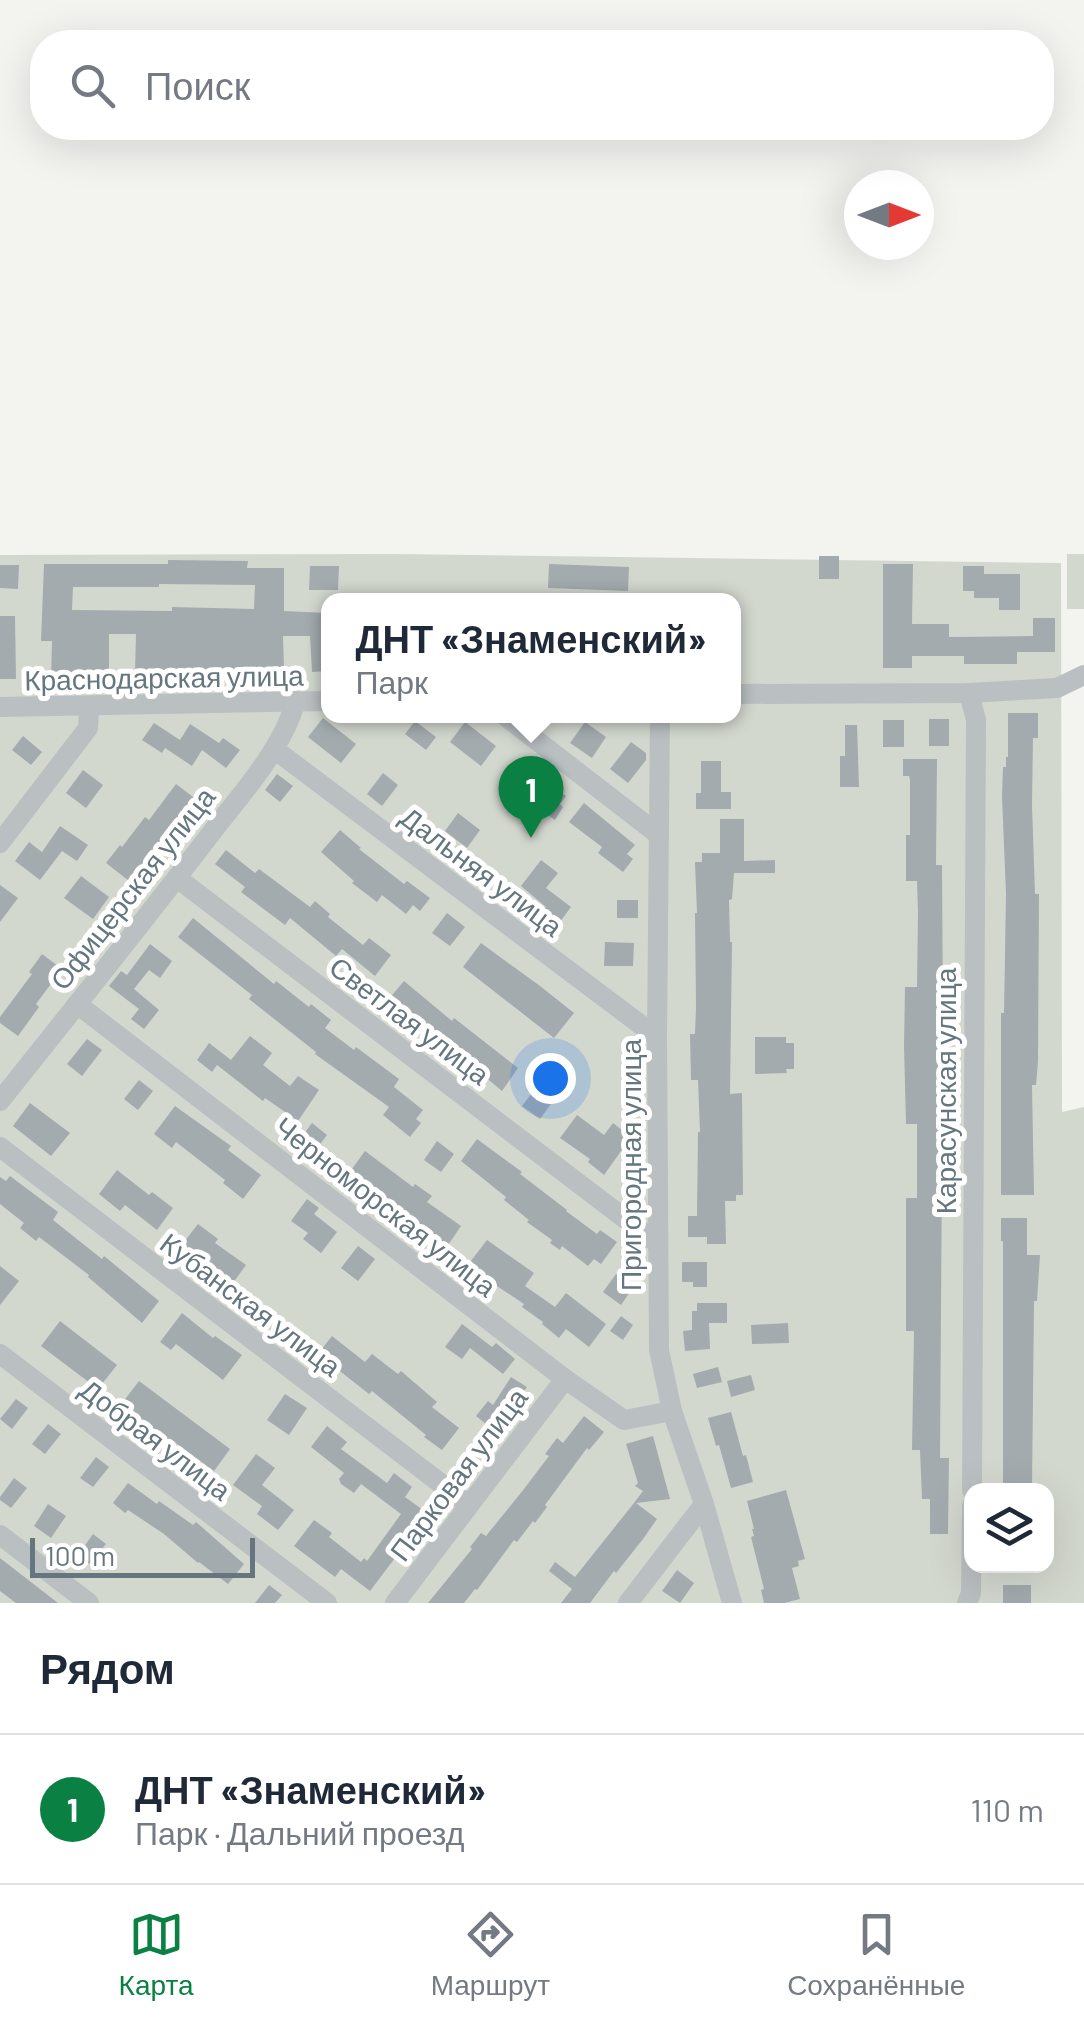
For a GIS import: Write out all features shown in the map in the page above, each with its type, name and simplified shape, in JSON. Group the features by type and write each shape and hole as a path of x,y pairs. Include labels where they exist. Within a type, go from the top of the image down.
{"street":[{"path":"741,694 970,693 1057,688 1084,676"},
{"name":"Карасунская улица","path":"970,693 976,720 972,1483"},
{"name":"Краснодарская улица","path":"0,707 321,701"},
{"name":"Офицерская улица","path":"0,1101 274,749 290,722 296,702"},
{"path":"0,843 88,728 89,706"},
{"path":"514,723 659,834"},
{"name":"Пригородная улица","path":"660,723 658,1350 672,1411 732,1603"},
{"name":"Дальняя улица","path":"274,749 657,1037"},
{"name":"Светлая улица","path":"177,878 657,1243"},
{"name":"Черноморская улица","path":"77,1004 624,1420 672,1411"},
{"name":"Кубанская улица","path":"0,1147 469,1505"},
{"name":"Добрая улица","path":"0,1354 327,1603"},
{"name":"Парковая улица","path":"395,1603 566,1379"},
{"path":"628,1603 704,1504"},
{"path":"0,1535 90,1603"},
{"path":"967,1603 972,1593 972,1573"}],"shaded area":[{"path":"395,554 1061,563 1062,1112 1084,1107 1084,1603 0,1603 0,555"},
{"path":"1067,554 1084,554 1084,609 1067,609"}],"building":[{"path":"819,556 839,556 839,579 819,579"},
{"path":"248,561 247,568 284,568 284,611 321,613 321,671 312,672 310,636 283,636 284,669 248,670 248,676 135,673 136,634 109,634 109,682 51,679 52,641 41,641 44,564","holes":["255,585 254,609 72,610 73,587"]},
{"path":"549,564 629,567 628,591 548,588"},
{"path":"883,564 913,564 912,624 949,624 949,637 1033,636 1033,618 1055,618 1055,652 1017,652 1017,664 964,664 964,656 912,656 912,668 883,668"},
{"path":"0,565 19,565 18,589 0,588"},
{"path":"310,566 339,566 338,590 309,590"},
{"path":"963,566 984,566 984,574 1020,574 1020,610 999,610 999,598 974,598 974,591 963,591"},
{"path":"0,616 15,616 16,679 0,679"},
{"path":"1008,713 1038,713 1038,738 1033,738 1032,805 1035,894 1039,894 1038,1061 1036,1085 1032,1085 1034,1195 1001,1195 1001,1013 1006,894 1002,797 1003,767 1008,757"},
{"path":"929,719 949,719 949,746 929,746"},
{"path":"883,720 904,720 904,747 883,747"},
{"path":"321,721 356,744 341,763 308,737"},
{"path":"154,723 180,740 190,724 219,743 223,738 240,750 226,768 202,750 192,766 165,748 162,753 142,740"},
{"path":"418,723 436,737 426,750 405,734"},
{"path":"466,723 496,746 481,766 450,742"},
{"path":"584,723 606,737 592,758 570,743"},
{"path":"845,725 857,725 859,787 840,787"},
{"path":"23,736 42,752 31,765 12,750"},
{"path":"631,742 646,753 646,760 628,783 610,769"},
{"path":"903,759 937,759 936,865 942,865 943,1016 940,1458 949,1458 948,1534 930,1534 930,1499 922,1499 920,1450 912,1450 914,1331 906,1331 906,1198 917,1198 917,1124 906,1124 904,1046 905,987 917,987 918,912 917,881 906,881 910,780 903,776"},
{"path":"701,761 721,761 721,792 731,792 731,809 696,809 696,793 701,793"},
{"path":"83,770 103,785 86,808 66,793"},
{"path":"383,773 398,785 382,806 367,794"},
{"path":"277,774 293,786 280,802 265,790"},
{"path":"176,784 201,803 186,823 182,820 133,884 106,863 145,817 149,820"},
{"path":"548,784 566,796 555,820 533,805"},
{"path":"584,803 635,845 627,854 633,859 623,872 598,853 602,847 569,822"},
{"path":"458,813 480,830 467,848 445,831"},
{"path":"720,819 744,819 744,861 775,860 775,873 734,873 729,900 730,1094 742,1093 743,1195 736,1195 736,1201 725,1201 726,1244 707,1244 707,1237 688,1237 688,1216 697,1216 700,1132 698,1080 691,1080 690,1034 695,1034 696,1007 695,862 702,862 702,853 720,853"},
{"path":"60,826 88,845 77,861 62,851 40,880 15,861 29,842 42,852"},
{"path":"340,830 404,884 407,881 430,898 420,911 413,905 406,914 382,895 377,902 321,852"},
{"path":"226,850 310,907 315,901 330,914 328,917 363,945 369,938 391,955 375,976 342,949 336,956 290,918 285,925 241,892 245,887 215,864"},
{"path":"541,860 558,873 546,888 571,907 554,930 538,918 546,907 521,886"},
{"path":"81,876 109,897 93,919 64,898"},
{"path":"0,885 18,898 0,922"},
{"path":"617,900 638,900 638,918 617,918"},
{"path":"447,913 465,927 450,946 432,933"},
{"path":"193,918 274,984 276,981 331,1020 325,1028 399,1079 394,1087 423,1110 416,1119 421,1123 410,1137 383,1115 389,1107 315,1054 249,999 252,995 178,937"},
{"path":"91,934 105,945 92,960 79,950"},
{"path":"605,942 634,943 633,966 604,966"},
{"path":"481,943 574,1013 554,1038 463,967"},
{"path":"150,944 172,961 160,978 149,970 134,989 159,1010 144,1029 131,1019 139,1009 109,986 121,971 127,975"},
{"path":"42,954 62,969 18,1036 0,1023 0,1017"},
{"path":"404,981 518,1068 502,1091 462,1054 433,1031 430,1035 388,1000"},
{"path":"250,1036 272,1053 263,1065 290,1086 298,1076 319,1090 298,1121 265,1098 263,1101 217,1065 212,1072 197,1060 209,1043 231,1060"},
{"path":"755,1037 786,1037 786,1043 794,1043 794,1069 786,1069 787,1073 755,1074"},
{"path":"87,1039 102,1050 82,1076 67,1064"},
{"path":"544,1077 561,1090 540,1119 522,1106"},
{"path":"139,1080 153,1091 138,1110 124,1099"},
{"path":"30,1103 70,1133 51,1156 13,1126"},
{"path":"175,1106 231,1146 228,1150 261,1175 243,1199 176,1142 172,1148 154,1134"},
{"path":"577,1115 604,1135 613,1123 631,1137 604,1175 588,1162 590,1159 560,1138"},
{"path":"312,1123 327,1135 315,1151 300,1139"},
{"path":"477,1139 597,1234 600,1230 617,1242 601,1264 594,1259 588,1266 562,1246 560,1250 550,1243 552,1240 504,1200 506,1197 461,1161"},
{"path":"437,1141 454,1154 441,1172 424,1160"},
{"path":"365,1151 413,1187 415,1184 432,1196 427,1202 461,1226 446,1248 349,1173"},
{"path":"117,1170 173,1208 157,1230 125,1205 120,1211 99,1194"},
{"path":"10,1176 58,1212 53,1220 159,1301 142,1323 89,1275 39,1237 36,1241 20,1228 24,1223 0,1204 0,1177 6,1181"},
{"path":"307,1199 319,1208 314,1214 337,1232 321,1253 303,1239 308,1233 291,1221"},
{"path":"1001,1218 1027,1218 1027,1255 1040,1255 1034,1301 1032,1483 1003,1483"},
{"path":"198,1224 218,1239 215,1243 246,1265 230,1287 177,1251"},
{"path":"487,1240 534,1273 525,1286 555,1307 566,1293 606,1324 589,1347 566,1329 559,1338 522,1307 524,1304 467,1266"},
{"path":"358,1246 375,1259 358,1281 341,1268"},
{"path":"682,1262 707,1262 707,1287 682,1282"},
{"path":"0,1266 19,1281 0,1305"},
{"path":"616,1274 634,1286 621,1305 603,1292"},
{"path":"697,1303 727,1303 727,1323 709,1323 710,1349 685,1351 683,1331 692,1330 692,1311 697,1311"},
{"path":"182,1313 242,1355 223,1380 176,1344 171,1350 160,1342"},
{"path":"621,1316 633,1325 623,1340 610,1331"},
{"path":"60,1321 117,1365 98,1389 41,1346"},
{"path":"788,1323 789,1343 752,1344 751,1325"},
{"path":"462,1324 515,1359 503,1374 470,1348 462,1359 445,1347"},
{"path":"332,1336 365,1362 372,1354 398,1374 401,1371 437,1402 432,1407 459,1428 442,1450 372,1391 369,1394 336,1368 329,1377 311,1363"},
{"path":"718,1367 722,1382 697,1388 693,1374"},
{"path":"751,1375 755,1390 731,1397 727,1381"},
{"path":"511,1377 527,1387 496,1432 476,1416 488,1401 493,1405"},
{"path":"139,1381 230,1449 214,1471 173,1441 169,1446 119,1407"},
{"path":"285,1394 307,1408 289,1435 267,1420"},
{"path":"16,1399 28,1408 12,1429 0,1419"},
{"path":"731,1412 753,1482 731,1488 708,1418"},
{"path":"584,1416 604,1432 587,1448 535,1523 517,1542 514,1540 464,1603 428,1603 481,1533 486,1536 524,1489 549,1456 545,1454 557,1438 563,1443"},
{"path":"48,1424 61,1434 45,1454 32,1444"},
{"path":"327,1426 347,1442 341,1449 387,1483 394,1473 412,1487 405,1497 423,1510 406,1536 414,1542 399,1561 395,1558 370,1591 341,1569 335,1577 294,1546 314,1520 361,1562 364,1558 367,1561 401,1514 361,1484 354,1493 341,1484 339,1479 344,1473 311,1447"},
{"path":"653,1436 670,1499 636,1503 657,1519 643,1539 590,1603 561,1603 572,1589 549,1571 555,1562 575,1577 634,1503 643,1491 635,1486 638,1483 626,1444"},
{"path":"256,1454 275,1468 262,1485 294,1510 278,1530 257,1514 262,1506 233,1485"},
{"path":"96,1457 109,1467 93,1487 80,1478"},
{"path":"14,1478 27,1488 11,1508 0,1497"},
{"path":"128,1483 193,1525 196,1522 244,1564 228,1584 164,1534 113,1503"},
{"path":"786,1490 805,1559 792,1568 800,1599 764,1603 747,1501"},
{"path":"48,1504 66,1516 51,1538 34,1526"},
{"path":"93,1534 106,1544 90,1564 78,1555"},
{"path":"0,1558 58,1603 16,1603 0,1591"},
{"path":"677,1570 694,1583 680,1603 662,1591"},
{"path":"269,1585 282,1595 275,1603 255,1603"},
{"path":"1003,1585 1031,1585 1031,1603 1003,1603"}],"place":[{"name":"ДНТ «Знаменский»","path":"531,838"}]}
